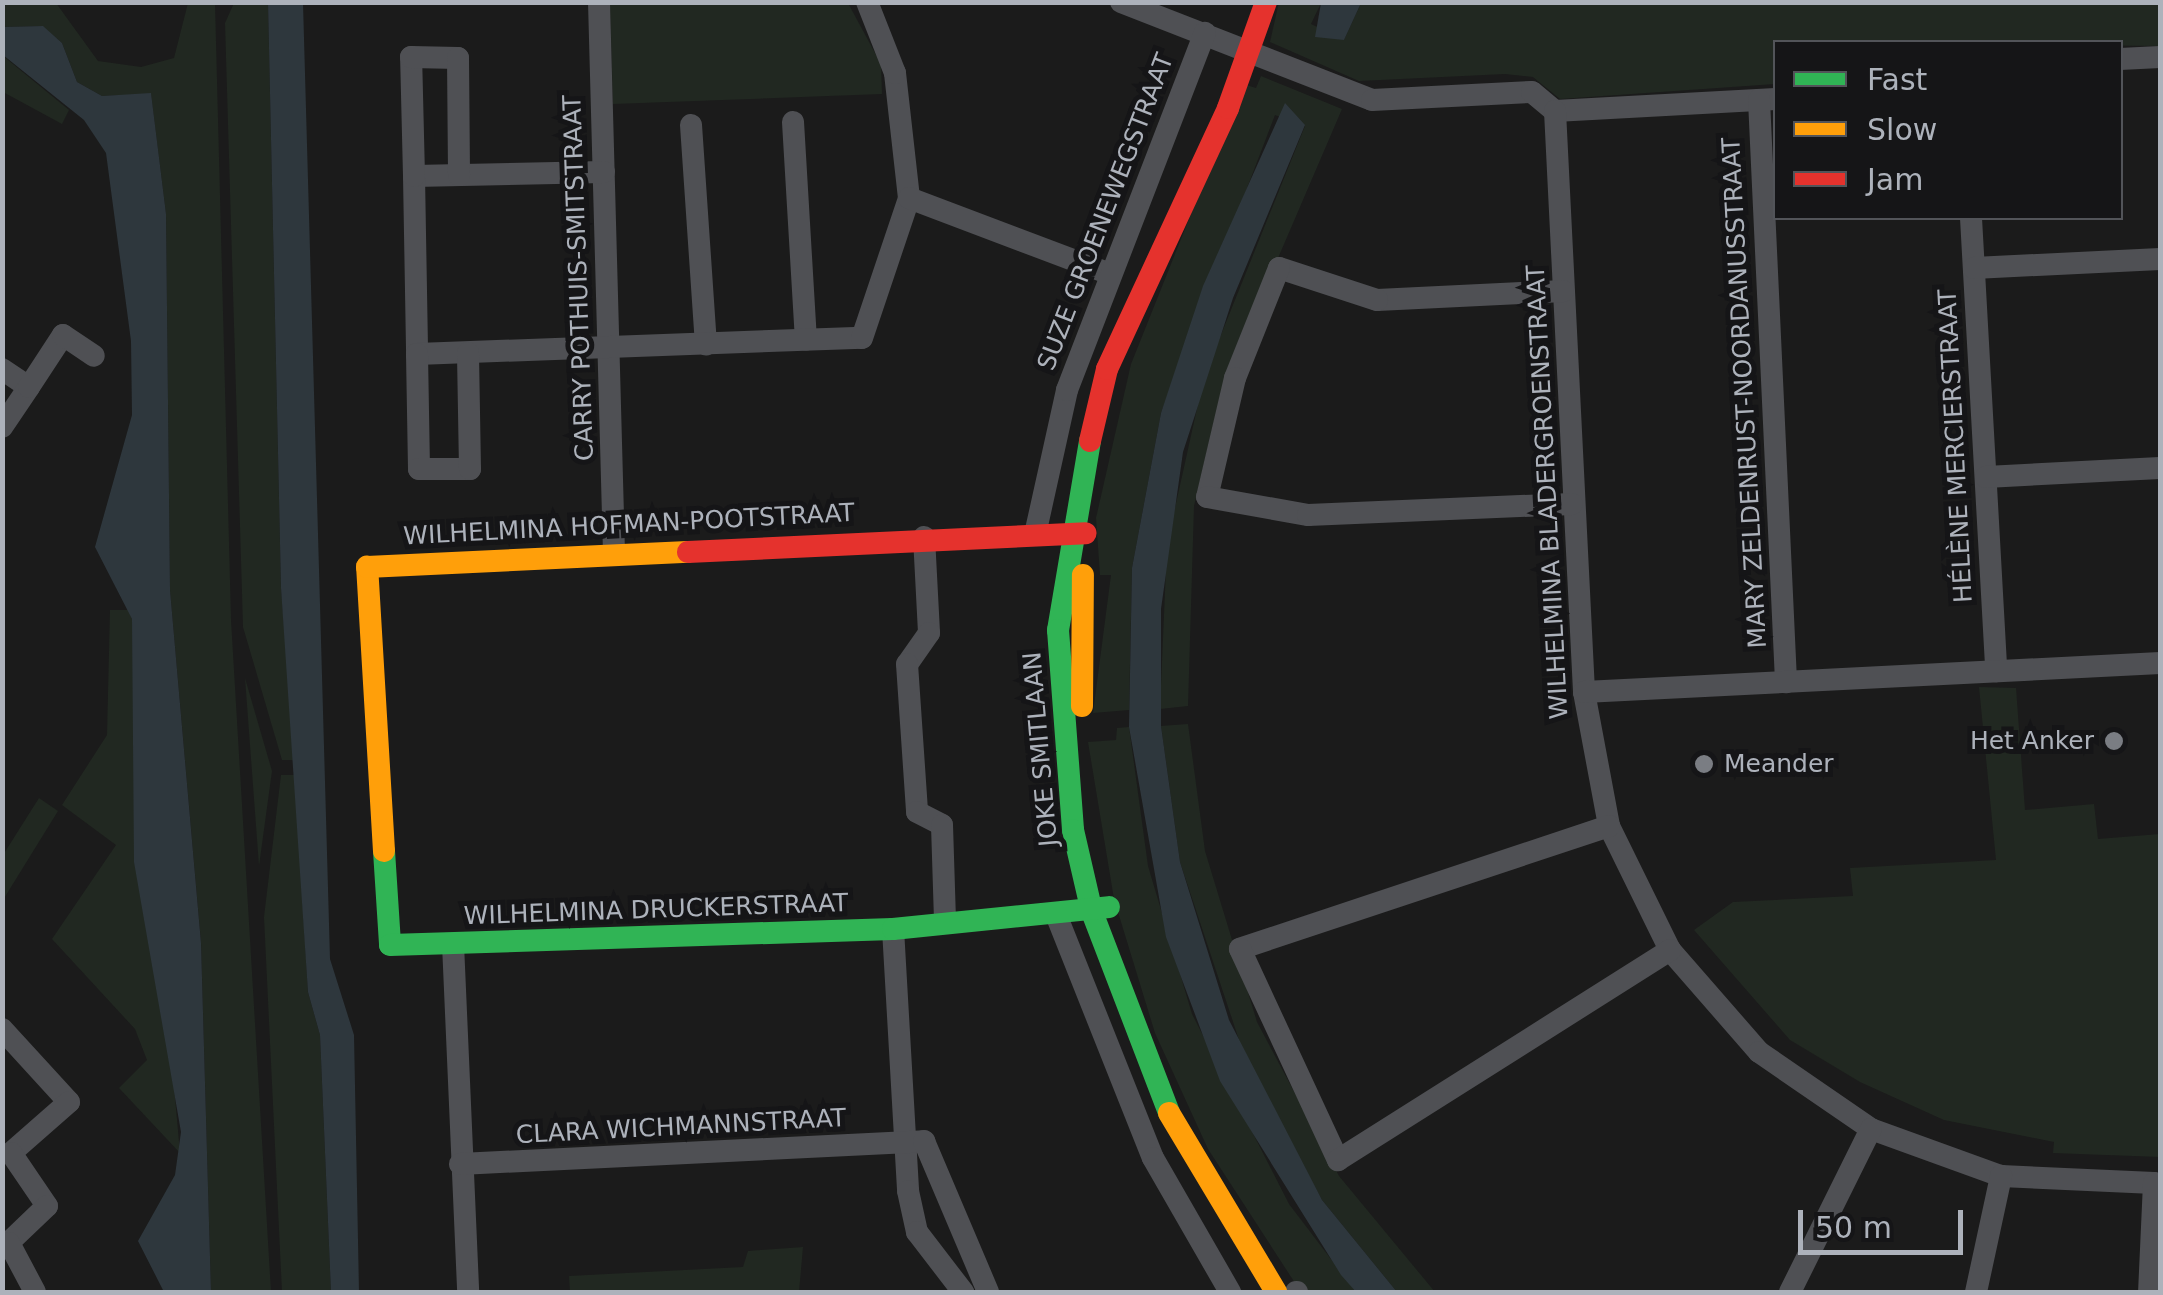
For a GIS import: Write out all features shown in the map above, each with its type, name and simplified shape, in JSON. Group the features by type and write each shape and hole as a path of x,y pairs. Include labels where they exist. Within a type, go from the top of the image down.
{"street":[{"name":"CARRY POTHUIS-SMITSTRAAT","path":"599,2 614,552"},
{"path":"417,354 862,338 910,198 895,72 867,2"},
{"path":"1121,2 1205,32 1243,58 1372,100 1532,92 1555,111 1767,100"},
{"name":"JOKE SMITLAAN","path":"1266,2 1243,58 1227,76 1216,121 1107,369 1077,532 1061,722 1100,910 1166,1108 1276,1292"},
{"name":"SUZE GROENEWEGSTRAAT","path":"1036,530 1068,390 1108,273 1205,32"},
{"path":"459,175 458,58 411,57 419,469 470,468 468,352"},
{"path":"2123,59 2160,57"},
{"name":"MARY ZELDENRUST-NOORDANUSSTRAAT","path":"1767,100 1786,682"},
{"name":"WILHELMINA BLADERGROENSTRAAT","path":"1555,111 1584,692 1609,826 1670,950 1759,1052 1871,1130 2002,1176 2154,1183 2148,1292"},
{"path":"793,122 806,340"},
{"path":"691,125 706,344"},
{"path":"414,176 604,172"},
{"path":"910,198 1108,273"},
{"name":"HÉLÈNE MERCIERSTRAAT","path":"1971,220 1996,671"},
{"path":"1974,268 2160,259"},
{"path":"1563,291 1377,300 1279,268 1234,378 1207,497 1308,515 1572,504"},
{"path":"2,428 63,335 94,356"},
{"path":"2,369 28,387"},
{"path":"1986,476 2160,468"},
{"name":"WILHELMINA HOFMAN-POOTSTRAAT","path":"378,760 368,567 1036,530 1077,532"},
{"path":"924,537 930,632 907,664 917,812 942,825 945,923"},
{"path":"1584,692 2160,662"},
{"name":"WILHELMINA DRUCKERSTRAAT","path":"378,760 390,945 893,929 1100,910"},
{"path":"1609,826 1240,949 1338,1160 1670,950"},
{"name":"JOKE SMITLAAN","path":"1100,910 1180,1100 1297,1292"},
{"path":"1056,917 1152,1158 1230,1292"},
{"path":"893,929 906,1144 917,1232 963,1292"},
{"path":"453,944 468,1292"},
{"path":"2,1029 70,1102 11,1153 47,1206 6,1246 35,1292"},
{"path":"1790,1292 1871,1130"},
{"path":"906,1144 924,1141 988,1292"},
{"name":"CLARA WICHMANNSTRAAT","path":"460,1164 906,1144"},
{"path":"1976,1292 2002,1176"}],"shaded area":[{"path":"1279,2 1321,3 1311,24 1344,40 1361,3 2160,3 2160,46 2123,46 2123,40 1773,40 1773,84 1560,99 1533,77 1505,74 1359,81 1270,42"},
{"path":"3,3 56,3 98,61 141,67 174,58 188,3 215,3 231,620 271,1292 211,1292 201,942 170,590 166,214 151,94 102,96 77,82 62,43 42,26 3,27"},
{"path":"234,3 268,3 281,588 295,760 282,760 243,627 225,23"},
{"path":"268,3 303,3 330,959 354,1035 359,1292 331,1292 320,1035 308,992 281,588"},
{"path":"610,3 848,3 881,64 882,94 613,104"},
{"path":"1321,3 1361,3 1344,40 1315,37"},
{"path":"43,26 62,43 77,82 102,96 151,93 166,214 170,590 201,943 211,1292 164,1292 138,1241 175,1175 181,1132 134,862 132,619 95,547 132,415 131,341 106,153 84,120 3,55 3,27"},
{"path":"2,55 69,110 62,124 3,92"},
{"path":"1261,76 1342,109 1221,391 1194,506 1188,706 1160,709 1167,544 1204,377 1305,126 1275,115 1161,413 1132,568 1129,710 1093,713 1111,575 1100,575 1096,518 1131,364 1243,84 1256,88"},
{"path":"1285,103 1305,125 1233,298 1183,452 1161,609 1161,726 1180,862 1229,1020 1322,1200 1397,1292 1356,1292 1341,1275 1220,1081 1166,937 1129,727 1132,568 1161,413 1203,286"},
{"path":"110,610 129,610 132,619 180,1153 119,1088 147,1060 135,1029 52,939 116,845 62,805 107,735"},
{"path":"245,678 272,771 259,866"},
{"path":"1979,687 2016,688 2025,810 2094,804 2098,839 2160,834 2160,1157 2053,1153 2054,1142 1944,1120 1860,1082 1790,1040 1694,930 1733,902 1853,896 1850,868 1996,860"},
{"path":"1188,724 1205,851 1257,1022 1339,1176 1435,1292 1397,1292 1322,1200 1249,1070 1180,862 1161,726"},
{"path":"1129,727 1148,866 1192,1014 1289,1204 1356,1292 1303,1292 1295,1283 1208,1149 1155,1033 1114,899 1088,742 1116,740 1117,728"},
{"path":"281,775 295,775 308,992 320,1035 331,1292 282,1292 264,917"},
{"path":"39,798 58,811 3,900 3,855"},
{"path":"803,1247 799,1292 570,1292 569,1276 743,1267 748,1251"}],"traffic: fast":[{"path":"1090,441 1058,630 1073,830 1092,912 1169,1113"},
{"path":"384,851 390,945 893,929 1109,907"}],"traffic: slow":[{"path":"384,851 367,567 688,552"},
{"path":"1082,706 1083,575"},
{"path":"1169,1113 1276,1292"}],"traffic: jam":[{"path":"1090,441 1107,369 1228,108 1266,2"},
{"path":"688,552 1086,533"}],"place":[{"name":"Het Anker","path":"2114,741"},
{"name":"Meander","path":"1704,764"}]}
